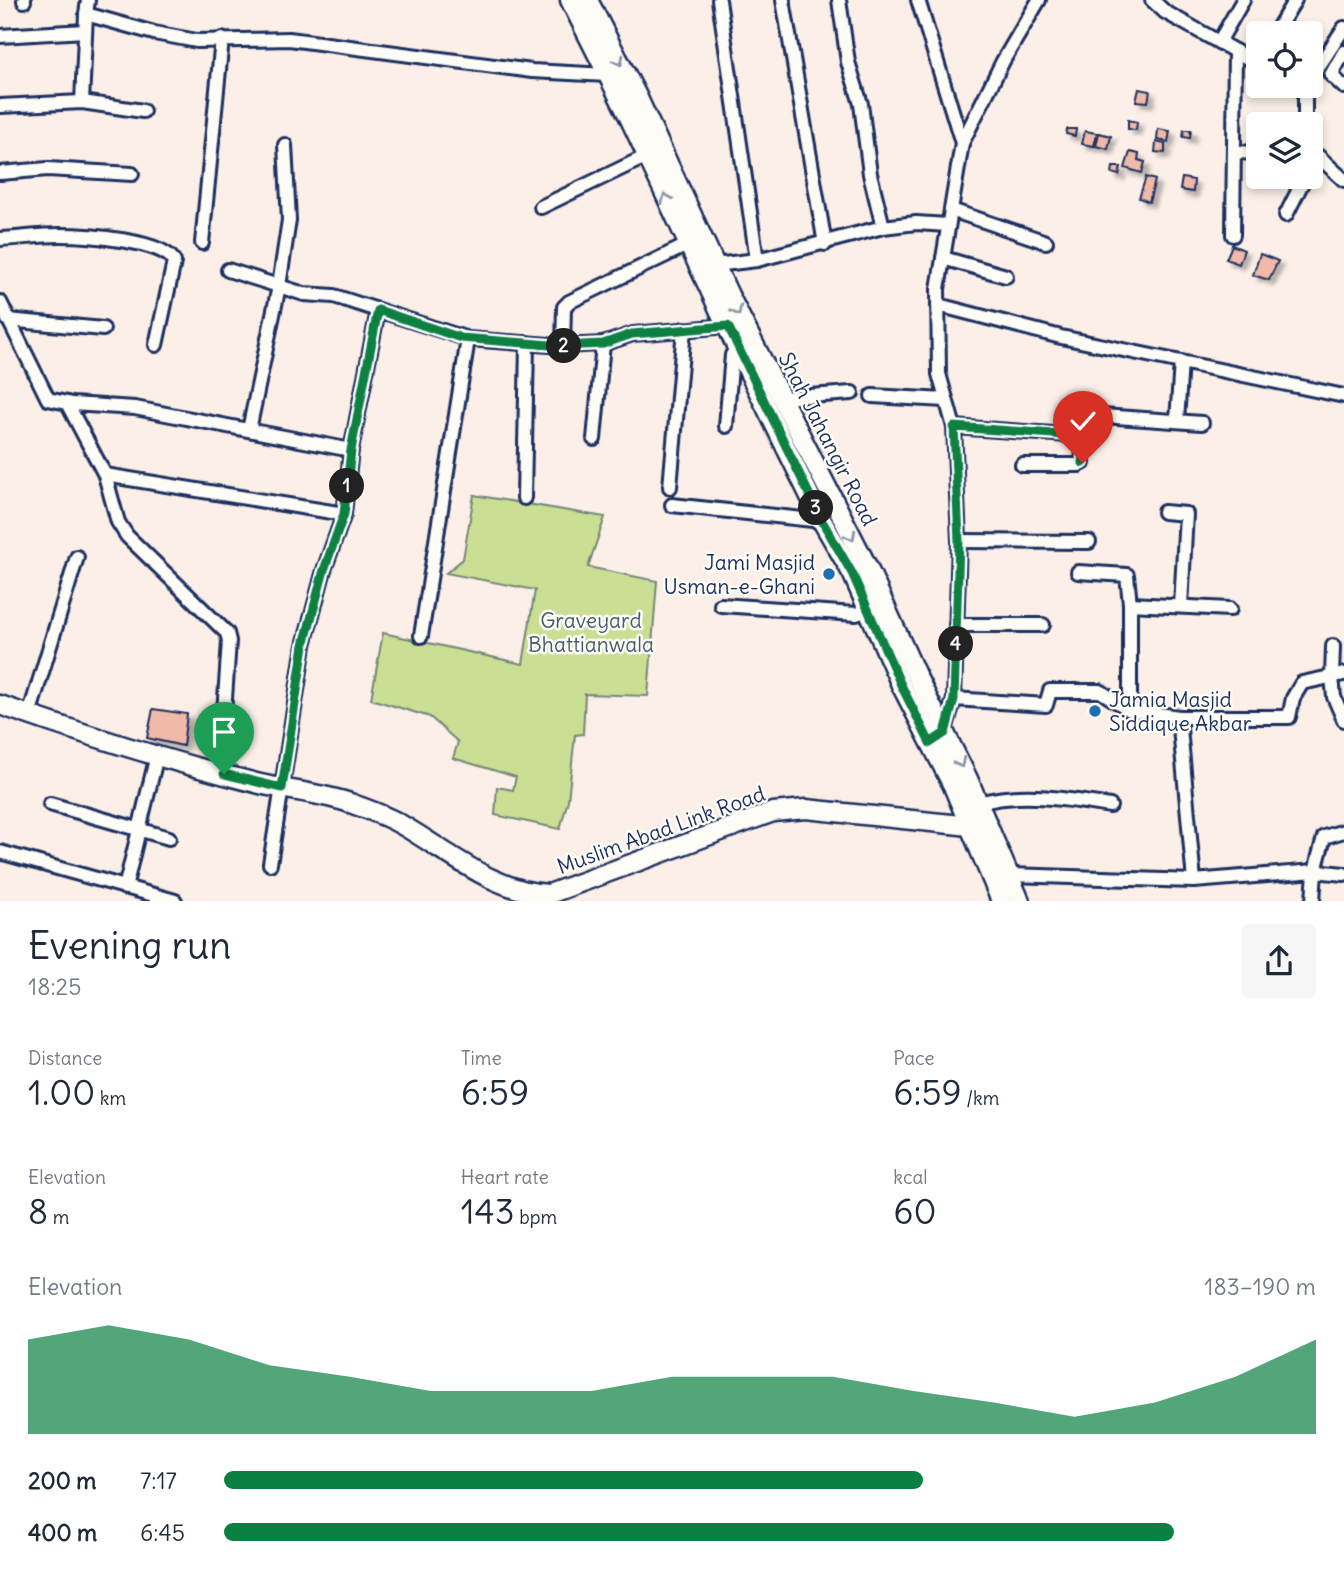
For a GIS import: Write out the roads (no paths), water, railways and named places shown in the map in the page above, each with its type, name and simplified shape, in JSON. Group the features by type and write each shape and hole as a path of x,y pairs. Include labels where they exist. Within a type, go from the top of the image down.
{"street":[{"path":"82,102 88,0"},
{"name":"Shah Jahangir Road","path":"570,0 822,521 938,738 979,803 1020,901"},
{"path":"719,0 757,260"},
{"path":"783,0 825,244"},
{"path":"839,0 848,62 862,104 870,174 883,227"},
{"path":"918,0 962,143"},
{"path":"938,738 954,699 959,541 954,427 939,374 938,289 962,143 1003,61 1039,0"},
{"path":"1219,42 1243,0"},
{"path":"1282,21 1295,0"},
{"name":"Shah Jahangir Road","path":"590,1 715,265 867,566 917,677 970,826 1001,901"},
{"path":"1159,2 1165,12 1246,57"},
{"path":"86,14 154,33 197,41 289,39 532,72 607,75"},
{"path":"1323,59 1344,28"},
{"path":"0,36 85,31"},
{"path":"202,243 222,39"},
{"path":"1233,235 1235,51"},
{"path":"1323,77 1331,75 1344,52"},
{"path":"1331,75 1344,87"},
{"path":"0,106 82,102 143,111"},
{"path":"249,430 279,286 289,220 285,145"},
{"path":"1234,152 1246,152"},
{"path":"541,207 647,156"},
{"path":"1323,161 1344,180"},
{"path":"0,173 48,169 132,174"},
{"path":"1286,215 1299,189"},
{"path":"951,210 1046,242"},
{"path":"715,265 757,260 883,227 916,223 948,225"},
{"path":"0,239 61,235 129,241 164,250 172,256 174,262 156,345"},
{"path":"563,346 564,307 569,302 687,245"},
{"path":"943,258 1006,276"},
{"path":"228,270 304,294 334,296 468,339 563,346 603,344 632,334 728,326"},
{"path":"0,302 48,399 135,408 351,450"},
{"path":"938,305 1061,337 1344,396"},
{"path":"270,864 304,645 324,570 344,514 351,450 378,310"},
{"path":"8,320 103,329"},
{"path":"670,487 684,329"},
{"path":"421,636 468,339"},
{"path":"524,498 527,343"},
{"path":"594,439 603,344"},
{"path":"726,426 732,355 737,348"},
{"path":"1177,421 1181,362"},
{"path":"781,398 852,393"},
{"path":"872,396 946,400"},
{"path":"67,403 105,475 118,522 127,536 227,633 229,641 224,713 224,774"},
{"path":"1022,465 1083,463 1082,436 1088,415 1202,423"},
{"path":"954,427 1082,436"},
{"path":"105,475 344,514"},
{"path":"672,505 822,521"},
{"path":"1164,512 1186,514 1181,606"},
{"path":"959,541 1089,542"},
{"path":"29,715 77,557"},
{"path":"1078,572 1127,575 1130,604 1130,710"},
{"path":"721,604 856,614 868,610"},
{"path":"1130,604 1230,608"},
{"path":"956,625 1043,625"},
{"path":"1333,646 1338,676 1334,697 1344,720"},
{"path":"954,699 1046,705 1050,691 1100,691 1130,710 1179,717 1289,717 1293,698 1302,683 1338,676"},
{"path":"0,705 157,755 362,808 399,823 515,890 556,898"},
{"path":"1179,717 1194,881"},
{"path":"125,888 157,755"},
{"path":"979,803 999,797 1031,796 1110,806"},
{"path":"50,804 169,838"},
{"name":"Muslim Abad Link Road","path":"556,898 773,812 806,809 970,826"},
{"path":"1313,901 1315,870 1324,837 1344,831"},
{"path":"0,852 168,900"},
{"path":"1010,875 1194,881 1315,870 1344,874"}],"place":[{"name":"Jami Masjid Usman-e-Ghani","path":"829,574"},
{"name":"Jamia Masjid Siddique Akbar","path":"1095,711"}],"park label":[{"name":"Graveyard Bhattianwala","path":"591,632"}]}
